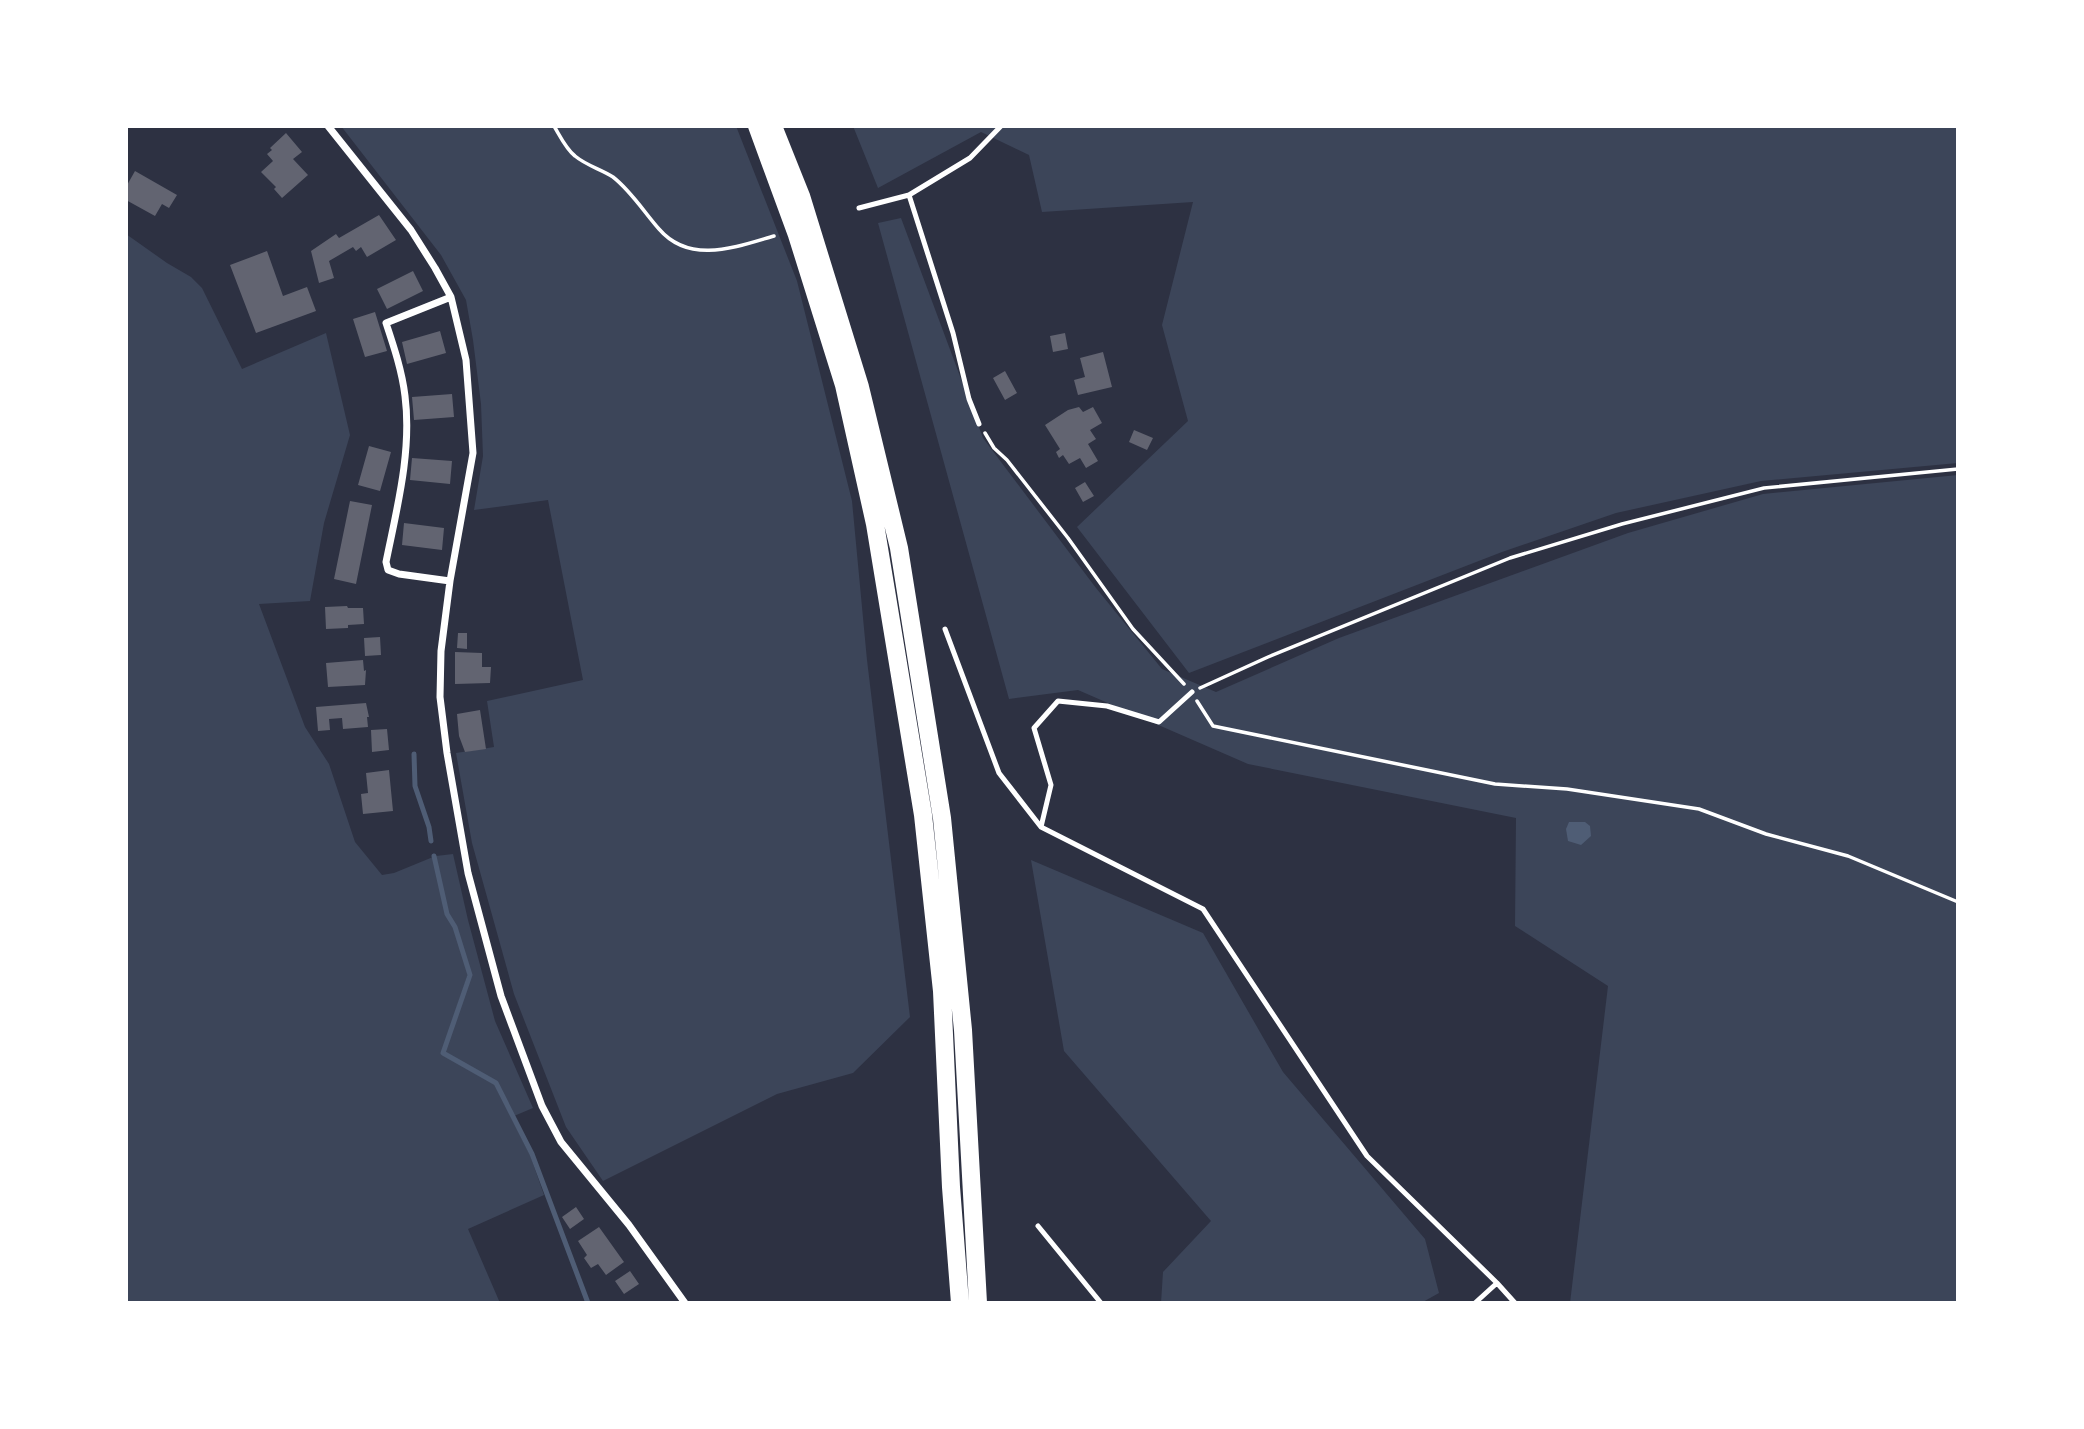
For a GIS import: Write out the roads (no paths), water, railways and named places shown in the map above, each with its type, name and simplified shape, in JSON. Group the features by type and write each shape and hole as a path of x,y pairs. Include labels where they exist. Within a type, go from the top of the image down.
{"highway":[{"path":"757,126 797,235 844,385 875,524 924,828 942,991 951,1187 960,1303"},
{"path":"773,126 801,196 860,387 898,548 942,818 962,1030 978,1303"}],"street":[{"path":"328,126 411,230 451,298 466,360 473,453 450,581 441,651 440,698 468,873 501,996 542,1106 561,1142 629,1224 685,1303"},
{"path":"450,581 398,574 388,570 386,562 402,478 406,419 399,365 386,323 451,298"}],"lane":[{"path":"859,208 909,195 970,158 1001,126"},
{"path":"909,195 953,333 969,399 979,424"},
{"path":"945,629 999,773 1041,827 1203,909 1367,1156 1515,1303"},
{"path":"1041,827 1051,785 1034,728 1058,701 1107,706 1159,722 1192,692"},
{"path":"1038,1226 1101,1303"},
{"path":"1475,1303 1497,1283"}],"waterway":[{"path":"414,754 415,786 431,841"},
{"path":"434,856 447,914 455,927 470,975 443,1053 496,1083 532,1154 588,1303"}]}
